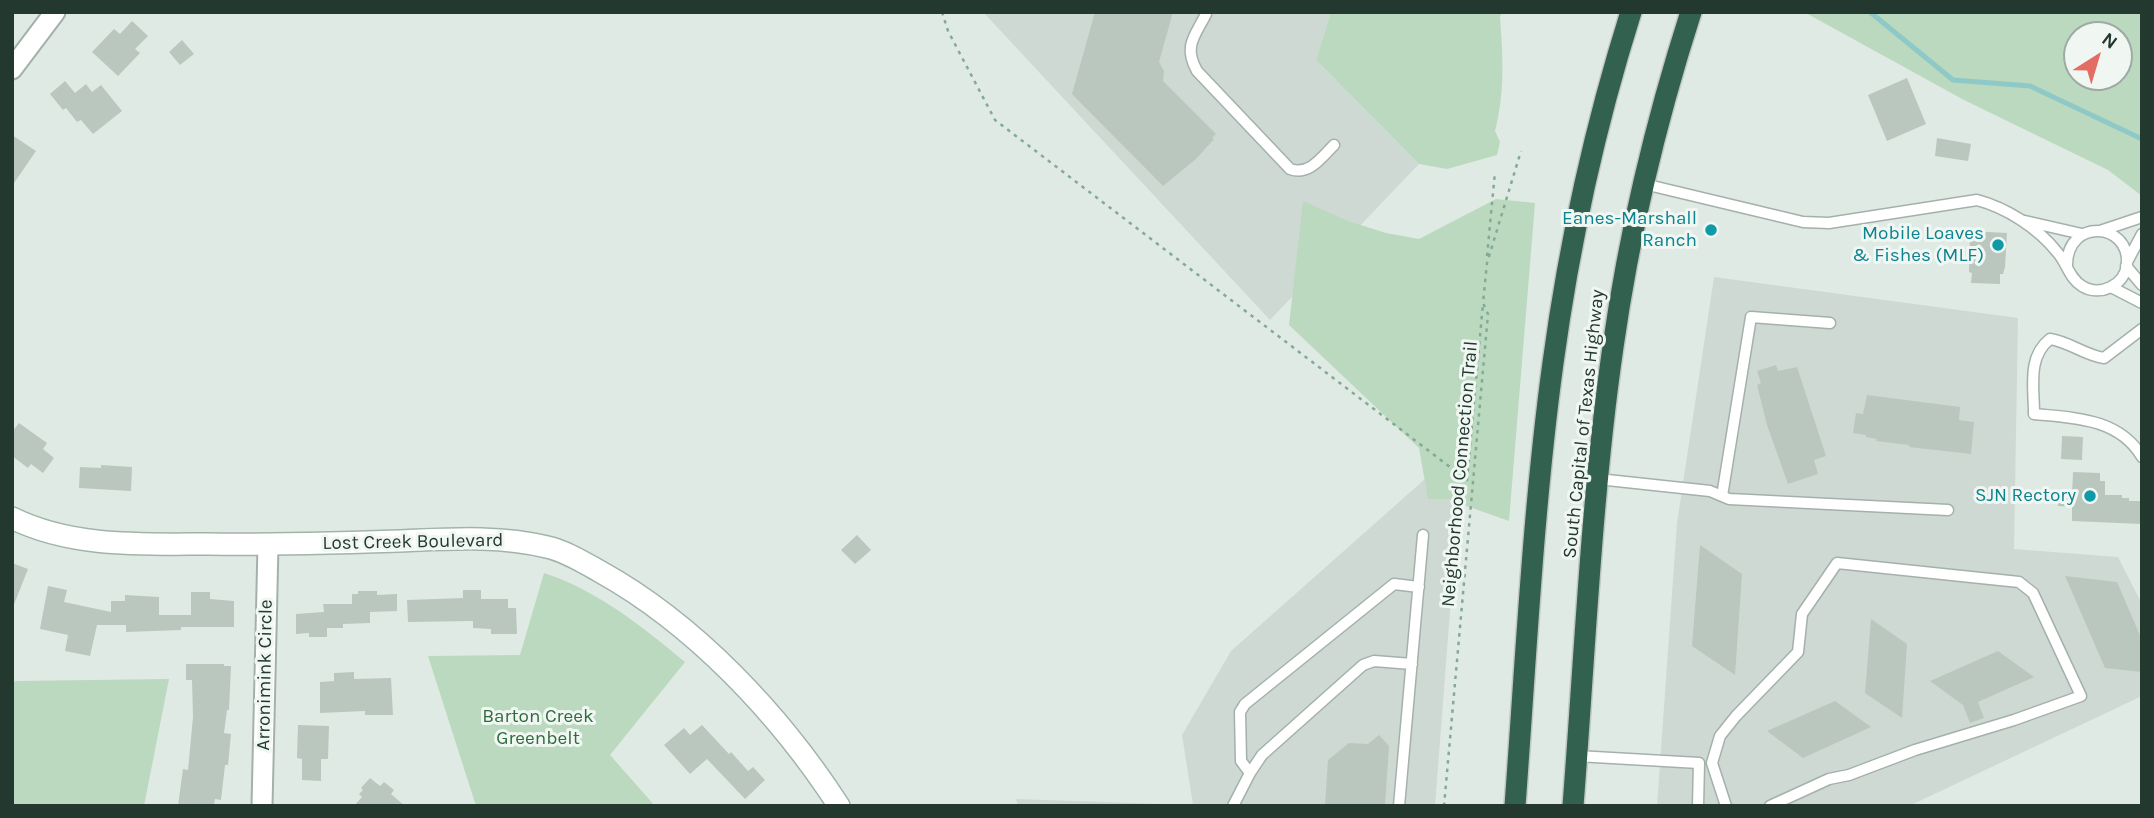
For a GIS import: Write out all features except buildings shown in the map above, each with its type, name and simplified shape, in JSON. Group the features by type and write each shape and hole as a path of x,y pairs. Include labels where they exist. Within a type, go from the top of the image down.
{"highway":[{"name":"South Capital of Texas Highway","path":"1515,806 1539,490 1553,363 1569,262 1590,165 1631,12"},
{"name":"South Capital of Texas Highway","path":"1573,806 1598,479 1618,315 1644,184 1691,12"}],"street":[{"path":"12,69 55,12"},
{"name":"Lost Creek Boulevard","path":"12,518 44,530 84,540 121,544 472,539 512,541 549,547 582,561 646,601 680,627 722,665 781,726 839,806"},
{"name":"Arronimink Circle","path":"262,806 268,544"}],"lane":[{"path":"1206,14 1189,48 1191,60 1197,71 1290,169 1300,172 1308,169 1334,145"},
{"path":"1644,184 1803,222 1829,223 1977,200 2021,220 2056,250 2074,280 2095,291 2111,287 2122,277 2142,234"},
{"path":"2021,220 2082,234 2142,217"},
{"path":"2100,231 2108,233 2122,245 2127,264 2142,285"},
{"path":"2067,265 2070,247 2082,234"},
{"path":"2111,287 2142,303"},
{"path":"1722,496 1751,317 1830,323"},
{"path":"2142,329 2104,358 2091,356 2063,341 2050,339 2039,348 2034,359 2034,414 2096,421 2116,430 2142,457"},
{"path":"1598,479 1710,491 1729,499 1948,510"},
{"path":"1399,806 1423,535"},
{"path":"1726,806 1712,763 1720,736 1798,652 1802,614 1837,563 2019,582 2033,593 2081,696 1915,750 1849,775 1829,779 1770,806"},
{"path":"1250,773 1241,761 1240,712 1245,704 1394,584 1419,586"},
{"path":"1234,806 1262,755 1363,665 1374,661 1412,664"},
{"path":"1577,756 1712,763"},
{"path":"1698,806 1699,763"}],"path":[{"path":"942,12 948,31 995,120 1467,480 1483,303"},
{"name":"Neighborhood Connection Trail","path":"1444,806 1488,314 1483,303 1487,263 1521,151"},
{"path":"1487,263 1495,172"}],"shaded area":[{"path":"983,12 1331,12 1316,60 1419,164 1270,320"},
{"path":"1714,277 2018,318 2014,549 2118,557 2142,604 2142,696 1909,806 1657,806 1677,523"},
{"path":"1425,479 1458,508 1435,806 1018,806 1016,799 1193,805 1182,735 1231,651"}],"green space":[{"path":"1331,12 1502,12 1502,89 1495,131 1500,142 1497,155 1447,169 1419,164 1316,60"},
{"path":"1804,12 2142,12 2142,196 2108,170 1964,100"},
{"path":"1496,199 1535,203 1509,521 1447,499 1428,499 1419,448 1289,325 1303,201 1348,221 1386,233 1419,239"},
{"name":"Barton Creek Greenbelt","path":"544,573 601,599 685,662 610,755 655,806 476,806 428,656 520,655"},
{"path":"169,679 144,806 12,806 12,687 15,681"}],"waterway":[{"path":"1870,12 1953,80 2030,86 2142,139"}],"place":[{"name":"Eanes-Marshall Ranch","path":"1711,230"},
{"name":"Mobile Loaves & Fishes (MLF)","path":"1998,245"},
{"name":"SJN Rectory","path":"2090,496"}]}
